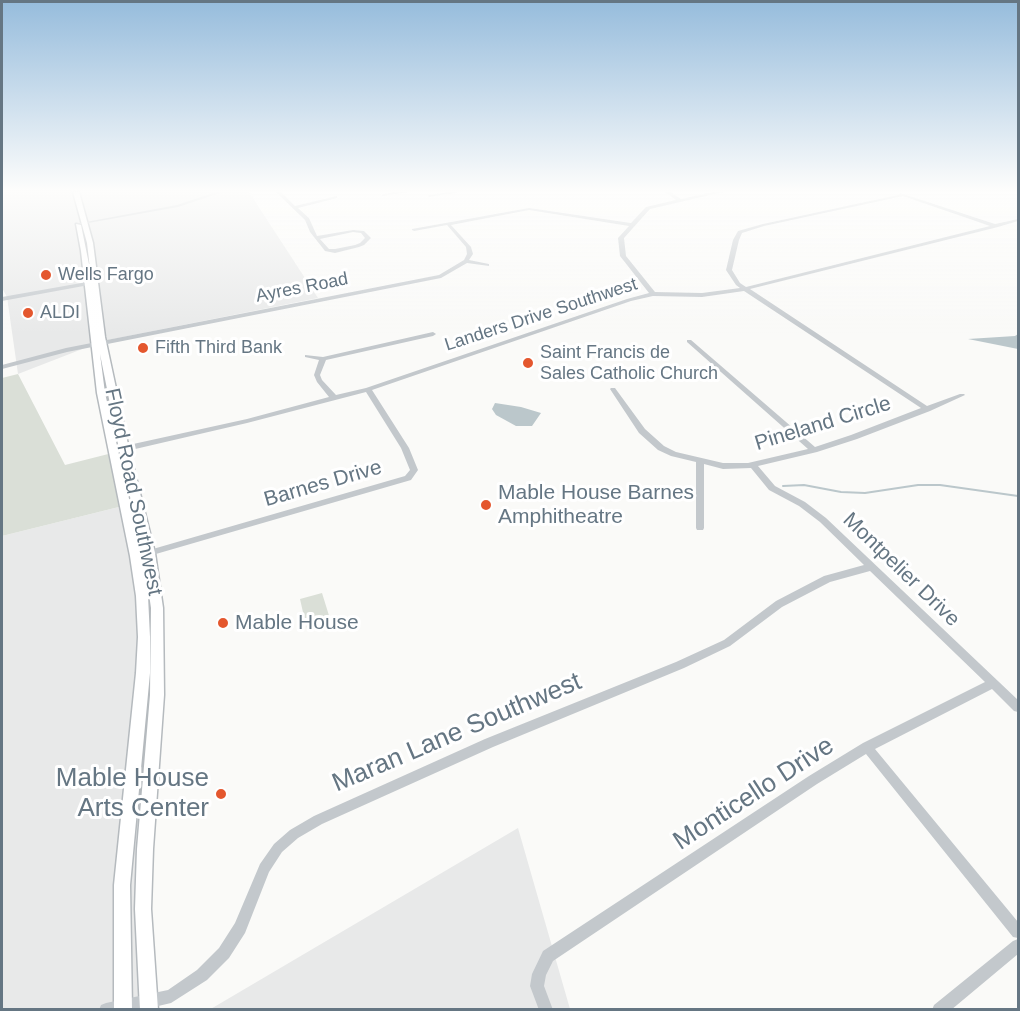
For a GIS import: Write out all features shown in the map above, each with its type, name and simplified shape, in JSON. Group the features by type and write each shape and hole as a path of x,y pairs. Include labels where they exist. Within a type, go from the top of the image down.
{"main road":[{"name":"Floyd Road Southwest","path":"83,239 87,284 136,556 142,596 144,637 143,673 122,885 117,1009"},
{"name":"Floyd Road Southwest","path":"88,239 98,344"},
{"name":"Floyd Road Southwest","path":"118,450 149,553 157,608 159,660 145,849 143,909 148,1006"}],"street":[{"path":"317,239 330,251 362,244 367,239"},
{"path":"461,239 468,247 470,254 466,261 487,264"},
{"path":"621,239 623,256 653,294"},
{"path":"736,239 729,270 733,279 927,409"},
{"name":"Landers Drive Southwest","path":"118,450 247,421 368,389 629,300 653,294 702,295 745,289 944,239"},
{"name":"Ayres Road","path":"2,366 98,344 441,276 466,261"},
{"path":"2,299 87,284"},
{"path":"307,356 323,359 433,334"},
{"path":"689,341 814,450"},
{"path":"323,359 317,375 319,381 334,398"},
{"name":"Barnes Drive","path":"149,553 408,478 414,470 405,448 368,389"},
{"name":"Pineland Circle","path":"613,389 642,431 661,448 723,466 754,466 814,450 963,395"},
{"path":"700,460 700,528"},
{"name":"Montpelier Drive","path":"754,466 772,488 819,516 1018,707"},
{"name":"Maran Lane Southwest","path":"117,1009 148,1006 171,996 188,987 224,953 240,928 264,868 278,848 310,825 489,743 689,661 727,643 779,604 827,579 871,567"},
{"name":"Monticello Drive","path":"548,956 813,780 867,747 993,683"},
{"path":"867,747 1018,932"},
{"path":"939,1010 1018,946"},
{"path":"546,1010 537,986 539,975 548,956"}],"shaded area":[{"path":"2,239 280,239 318,298 103,341 18,374 7,297 2,288"},
{"path":"1018,334 1018,349 968,339 1015,336"},
{"path":"18,374 65,465 128,449 139,502 2,536 2,378"},
{"path":"495,403 541,413 532,426 516,426 496,415 492,409"},
{"path":"139,502 158,651 141,1009 2,1009 2,536"},
{"path":"322,593 331,622 307,630 300,599"},
{"path":"518,828 570,1009 209,1010"}],"waterway":[{"path":"783,486 804,485 841,492 865,493 918,485 940,485 1018,496"}],"place":[{"name":"Wells Fargo","path":"46,275"},
{"name":"ALDI","path":"28,313"},
{"name":"Fifth Third Bank","path":"143,348"},
{"name":"Saint Francis de Sales Catholic Church","path":"528,363"},
{"name":"Mable House Barnes Amphitheatre","path":"486,505"},
{"name":"Mable House","path":"223,623"},
{"name":"Mable House Arts Center","path":"221,794"}]}
